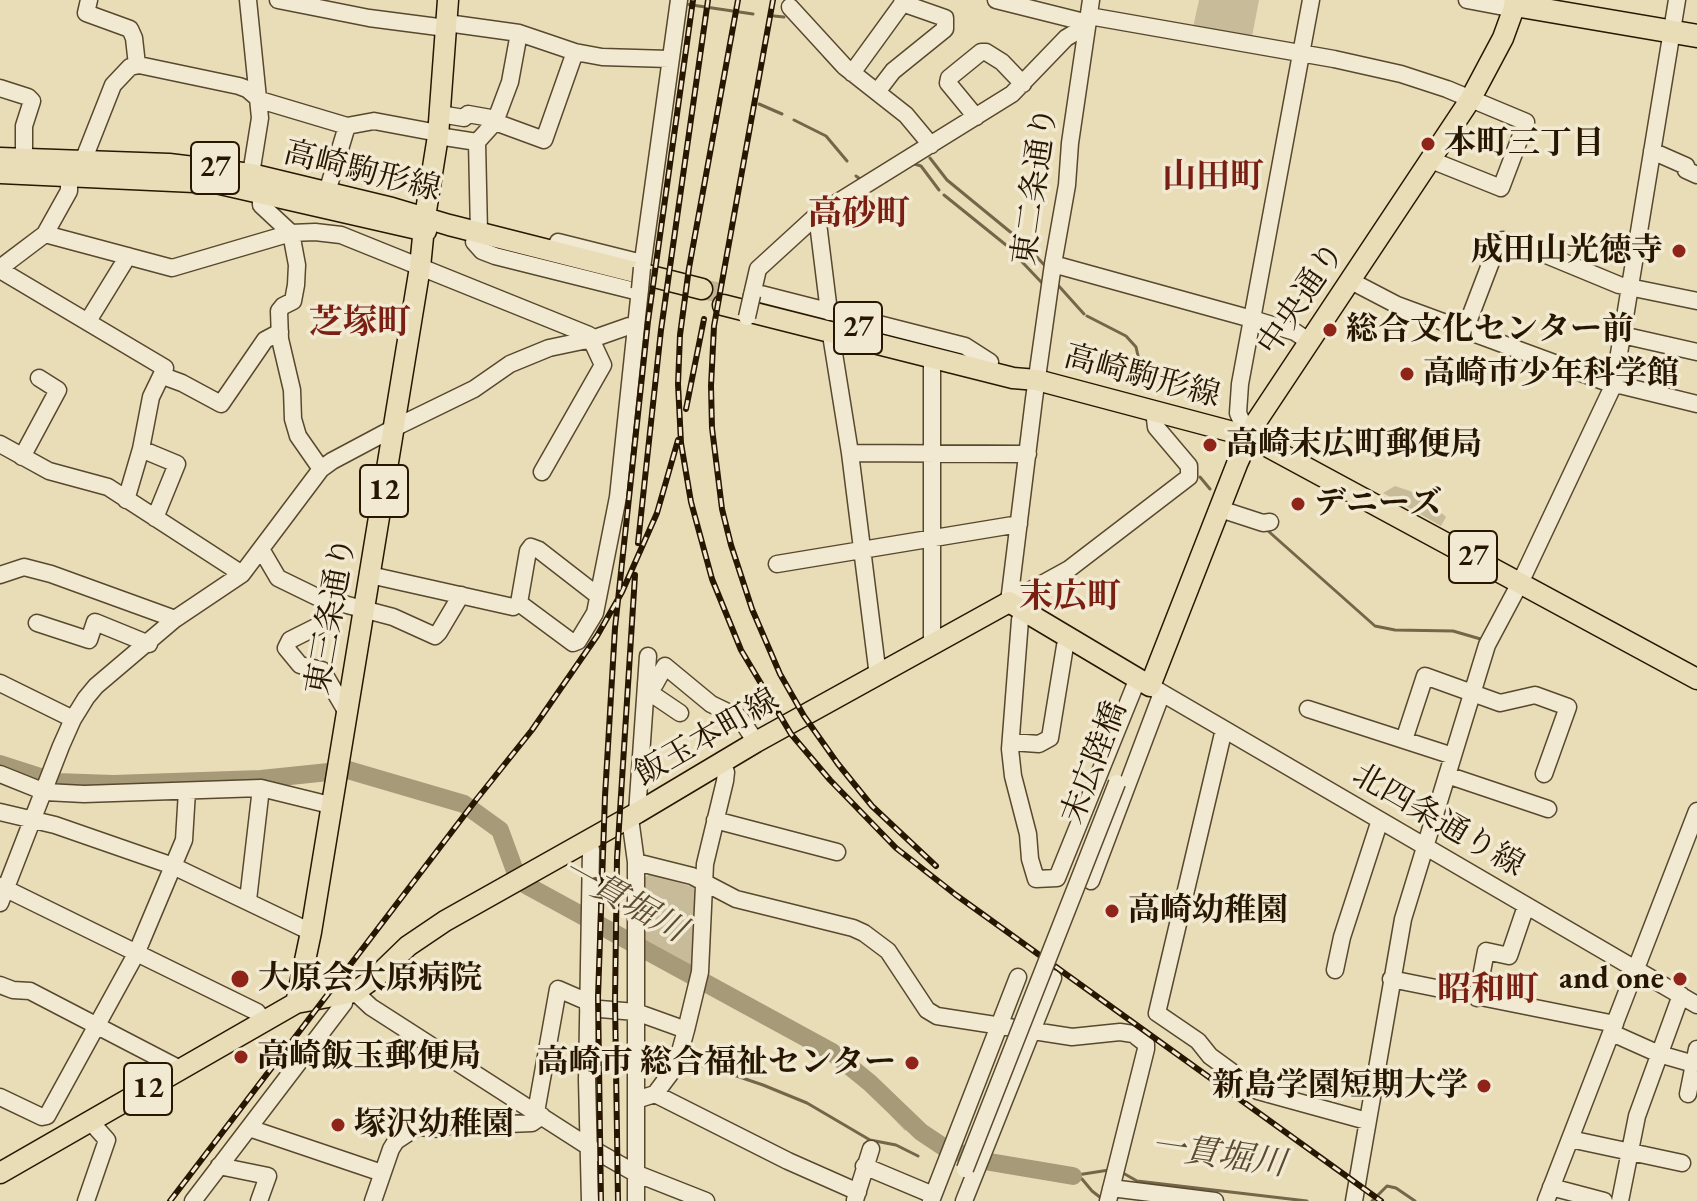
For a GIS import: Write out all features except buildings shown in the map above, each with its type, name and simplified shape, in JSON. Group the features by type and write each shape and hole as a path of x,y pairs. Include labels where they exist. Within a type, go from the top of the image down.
{"highway":[{"path":"1515,3 1697,36"}],"main road":[{"name":"東三条通り","path":"296,1003 311,932 420,267 439,128 448,0"},
{"name":"中央通り","path":"1150,685 1248,436 1470,100 1503,38 1515,3"},
{"name":"高崎駒形線","path":"0,158 24,158 76,168 197,181 256,183 327,192 424,224"},
{"name":"高崎駒形線","path":"0,173 76,168"},
{"name":"高崎駒形線","path":"256,183 424,224 477,233 701,294"},
{"name":"高崎駒形線","path":"724,300 1013,378 1037,380 1248,436 1697,679"},
{"path":"1017,607 1150,685"},
{"name":"飯玉本町線","path":"296,1003 351,993 377,976 418,939 756,742 932,645 1017,607"},
{"name":"12","path":"0,1173 296,1003"}],"street":[{"path":"89,0 86,13 130,29 137,65"},
{"path":"248,0 260,118 256,183 261,205 291,233 297,265 296,285 293,301 279,311 280,332 298,436 321,469"},
{"path":"278,0 369,18 519,33 575,52 622,59 669,59"},
{"path":"996,0 1309,54 1401,74 1447,89 1526,122 1501,188 1431,160"},
{"path":"1248,436 1238,413 1240,384 1309,54 1311,0"},
{"path":"1467,0 1504,7 1515,3"},
{"path":"1354,1201 1403,919 1487,645 1520,583 1614,384 1677,0"},
{"path":"852,73 904,2 945,18 945,29 893,71 877,92"},
{"path":"519,603 573,643 578,641 595,613 618,497 634,327 678,4"},
{"path":"790,7 852,73 906,115 931,145"},
{"path":"991,372 932,366 754,322 747,317 758,269 817,215 976,117 1023,84 1088,17"},
{"name":"東二条通り","path":"1088,17 1019,524 1017,607 1020,620 1011,742 1013,776 1036,879 1057,878 1111,783"},
{"path":"519,33 510,82 496,121 477,142 477,233 482,251 639,291"},
{"path":"439,128 468,114 496,121 544,140 575,52"},
{"path":"976,117 948,83 949,78 981,52 1002,62 1023,84"},
{"path":"126,500 141,449 151,397 165,368 0,269 45,234 69,191 113,85 127,70 137,65 239,86 276,106 347,126 374,121 439,128 477,142"},
{"path":"0,88 32,101 24,126 24,158"},
{"path":"327,192 347,126"},
{"path":"1652,151 1686,166 1686,170 1697,175"},
{"path":"817,215 829,312"},
{"path":"45,234 172,268 291,233 341,235 589,335 603,365 542,472"},
{"path":"477,233 642,266"},
{"path":"1465,330 1499,241 1503,240 1630,288 1697,301"},
{"path":"88,321 128,256"},
{"path":"1053,264 1295,332 1310,342"},
{"path":"1351,281 1381,299 1614,384 1697,404"},
{"path":"752,294 965,346 991,372"},
{"path":"265,1022 257,1012 2,893 34,821 73,719 96,686 175,619 242,574 321,469 332,461 474,389 510,364 549,348 634,327"},
{"path":"163,376 221,404 265,340 280,332"},
{"path":"1622,335 1697,352"},
{"path":"832,341 850,453 878,676"},
{"path":"932,366 932,645"},
{"path":"22,457 58,390 39,378"},
{"path":"1017,607 1189,477 1189,466 1156,427 1154,411"},
{"path":"0,444 49,471 108,487 242,574"},
{"path":"141,449 177,464 155,518"},
{"path":"850,453 1028,454"},
{"path":"1220,509 1263,523 1270,522"},
{"path":"777,564 1019,524"},
{"path":"370,575 513,607 519,603 531,547 597,595"},
{"path":"261,549 278,578 324,599 393,617 435,636 461,595"},
{"path":"0,575 24,567 175,619"},
{"path":"324,599 324,623 290,640 286,648 300,665 322,670 346,711"},
{"path":"37,623 89,640 95,622 149,644"},
{"path":"1011,742 1039,744 1050,738 1065,646 1069,638"},
{"path":"636,1201 636,862 633,816 648,656"},
{"path":"646,687 655,684 665,666 711,704 740,718 756,742"},
{"path":"1404,740 1425,676 1500,703 1534,699 1568,707 1559,746 1544,774"},
{"path":"0,683 73,719"},
{"name":"北四条通り線","path":"1150,685 1697,1005"},
{"name":"末広陸橋","path":"953,1201 964,1159 1111,783 1151,696 1150,685"},
{"path":"646,687 680,713"},
{"path":"1308,709 1453,756"},
{"path":"1224,729 1157,1013 1198,1041 1210,1056 1258,1091 1367,1121"},
{"path":"636,1100 655,1094 676,1066 686,1030 699,977 706,854 725,781 726,772 721,765"},
{"path":"0,774 84,794 261,788 330,805"},
{"path":"1447,775 1548,809"},
{"path":"1091,881 1111,783"},
{"path":"248,900 261,788"},
{"path":"0,1097 46,1117 136,954 184,840 187,791"},
{"path":"1604,1201 1548,1194 1697,811"},
{"path":"0,812 55,825 173,866 311,932"},
{"path":"715,820 837,852"},
{"path":"1335,970 1342,937 1380,820"},
{"path":"589,840 590,1201"},
{"path":"636,862 703,881 736,899 864,933 888,951 931,1014 1072,1037 1126,1032 1146,1044 1110,1194 1215,1201"},
{"path":"1477,998 1486,951 1509,956 1526,906"},
{"path":"964,1201 964,1159 998,1027 1018,977"},
{"path":"964,1159 1031,1031 1053,978"},
{"path":"1391,979 1556,1011 1613,1029 1659,1054 1695,1057 1688,1094"},
{"path":"0,985 30,991 182,1070"},
{"path":"373,1201 396,1141 417,1127 441,1129 457,1122 483,1125 532,1123 539,1114 558,989 588,1005 636,1012 686,1030"},
{"path":"193,1201 351,993 589,1147 680,1196 706,1201"},
{"path":"1620,1201 1637,1116 1681,995"},
{"path":"655,1094 859,1197 864,1166 871,1149"},
{"path":"86,1201 107,1140 90,1121"},
{"path":"249,1128 382,1173"},
{"path":"1570,1139 1682,1163"},
{"name":"末広陸橋","path":"935,1199 964,1159"},
{"path":"219,1166 268,1176 259,1201"},
{"path":"864,1166 935,1199"}],"shaded area":[{"path":"1199,0 1259,0 1251,42 1192,32"},
{"path":"1395,486 1410,491 1444,515 1446,517 1441,526 1383,493"},
{"path":"650,874 696,888 694,967 641,939 642,879"},
{"path":"762,1015 830,1054 877,1095 907,1129 905,1131 869,1092 806,1045 760,1023"}],"waterway":[{"path":"685,4 753,14"},
{"path":"774,16 784,17"},
{"path":"825,57 837,70"},
{"path":"759,104 782,114"},
{"path":"794,120 826,136 847,161"},
{"path":"930,158 947,180 1025,244 1047,268"},
{"path":"911,163 921,166 939,190"},
{"path":"856,176 860,179"},
{"path":"944,195 1006,245 1043,284"},
{"path":"1057,284 1084,314"},
{"path":"1087,316 1126,336 1136,347 1146,391"},
{"path":"1200,477 1210,489"},
{"path":"1267,530 1375,626 1395,630 1453,631 1484,640"},
{"name":"一貫堀川","path":"0,764 56,782 113,784 261,779 348,770 464,804 500,830 515,871 526,885 832,1052 921,1132 945,1148 984,1161 1073,1176"},
{"path":"685,1062 763,1085 807,1103 870,1140 896,1145 918,1156"},
{"name":"一貫堀川","path":"1077,1175 1109,1170"},
{"name":"一貫堀川","path":"1123,1173 1137,1181 1307,1201"},
{"path":"1073,1176 1082,1179 1101,1198"},
{"name":"一貫堀川","path":"1372,1201 1387,1186 1396,1188 1415,1201"}],"tunnel":[{"path":"702,289 725,294"}],"railway":[{"path":"601,1201 598,997 615,628 648,321 693,0"},
{"path":"638,543 661,330 708,0"},
{"path":"738,0 689,268 680,335 678,384 681,443 691,502 712,579 741,650 791,734 830,780 896,848 956,895 1381,1201"},
{"path":"773,0 714,326 712,428 722,509 752,609 780,674 804,716 872,806 936,866"},
{"path":"686,409 704,319"},
{"path":"170,1201 532,730 597,636 622,592 657,513 678,440"},
{"path":"618,1201 615,1000 617,858 635,575"}],"place":[{"name":"本町三丁目","path":"1428,144"},
{"name":"成田山光徳寺","path":"1679,251"},
{"name":"総合文化センター前","path":"1330,330"},
{"name":"高崎市少年科学館","path":"1407,374"},
{"name":"高崎末広町郵便局","path":"1210,445"},
{"name":"デニーズ","path":"1298,504"},
{"name":"高崎幼稚園","path":"1112,911"},
{"name":"大原会大原病院","path":"240,979"},
{"name":"and one","path":"1680,979"},
{"name":"高崎飯玉郵便局","path":"241,1057"},
{"name":"高崎市 総合福祉センター","path":"912,1063"},
{"name":"新島学園短期大学","path":"1484,1086"},
{"name":"塚沢幼稚園","path":"338,1125"}],"district":[{"name":"山田町","path":"1213,178"},
{"name":"高砂町","path":"859,215"},
{"name":"芝塚町","path":"360,324"},
{"name":"末広町","path":"1070,598"},
{"name":"昭和町","path":"1488,991"}]}
